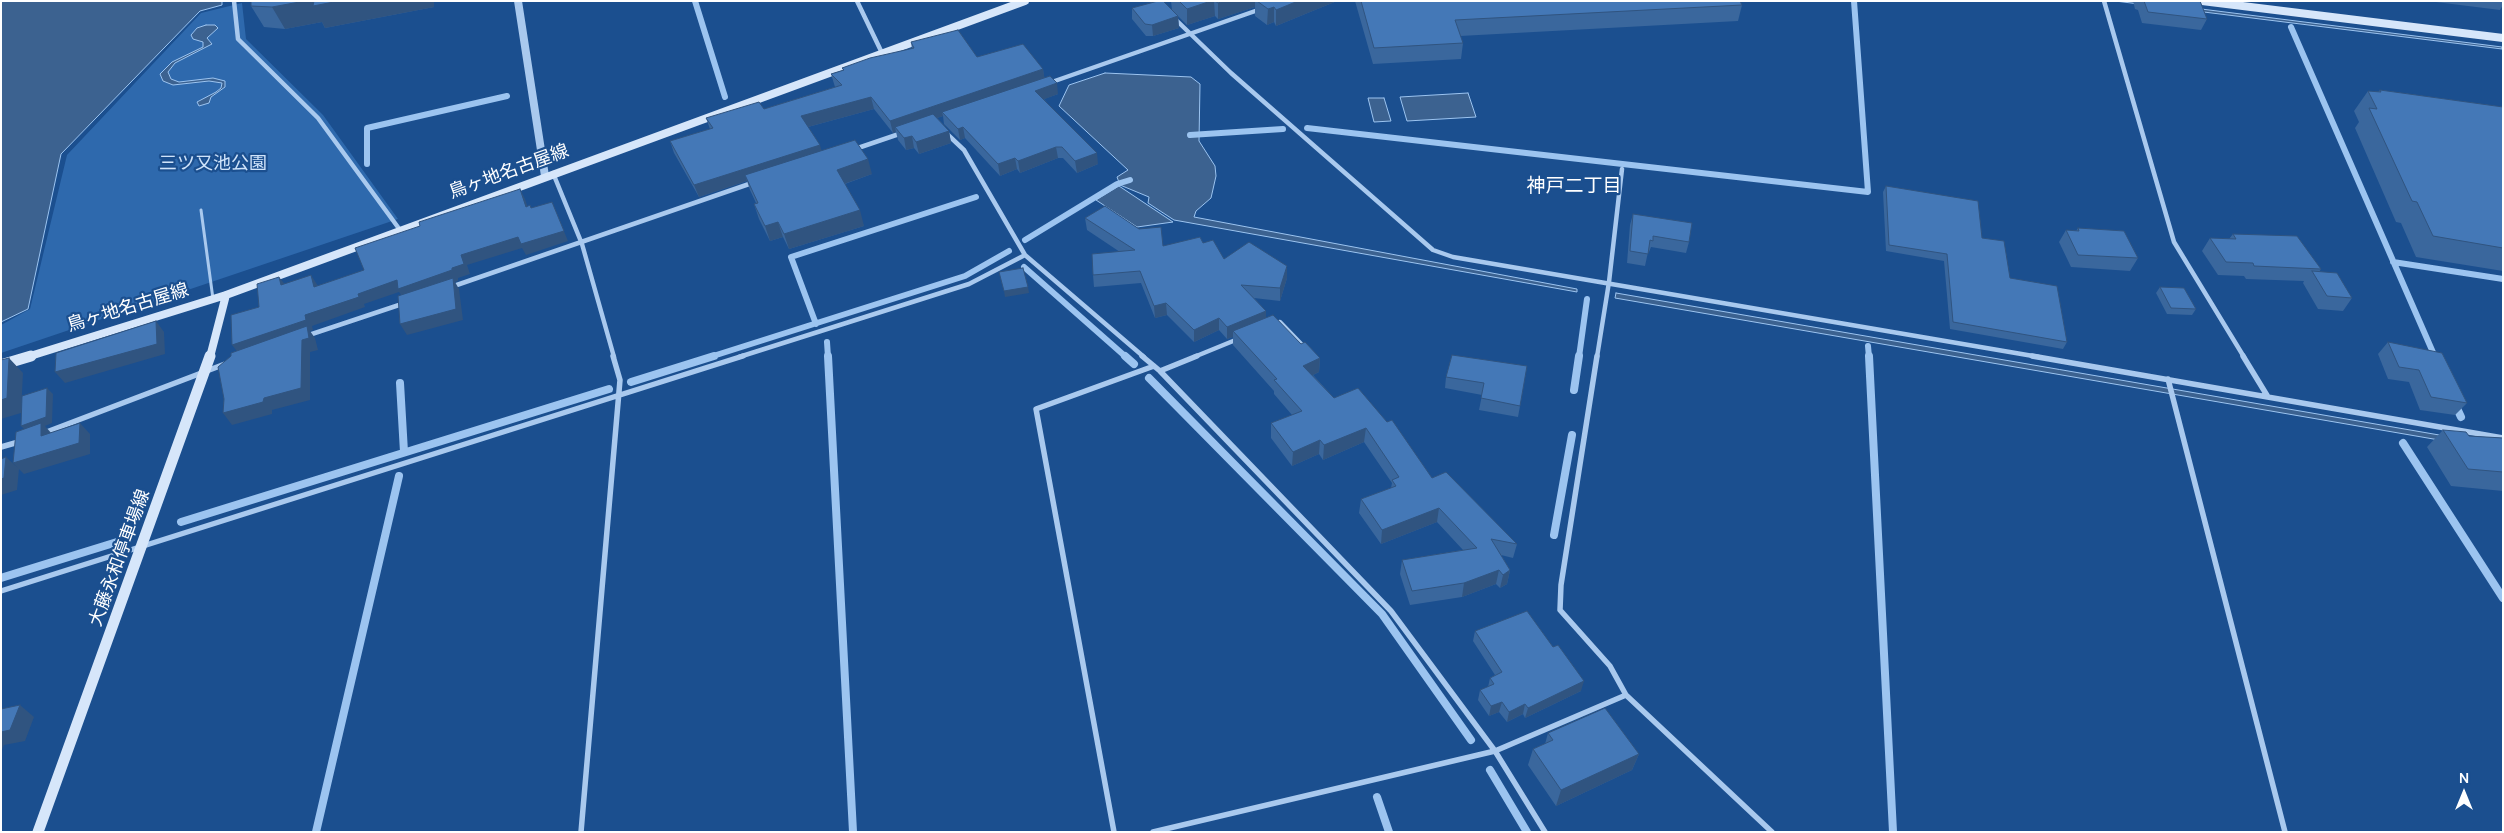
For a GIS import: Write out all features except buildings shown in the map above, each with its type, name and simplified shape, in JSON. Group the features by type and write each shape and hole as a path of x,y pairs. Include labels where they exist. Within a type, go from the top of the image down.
{"main road":[{"name":"鳥ヶ地名古屋線","path":"1,364 226,295 549,174 1025,1"},
{"path":"2202,1 2503,38"},
{"name":"大藤永和停車場線","path":"38,832 206,371 226,295"}],"street":[{"path":"234,1 238,39 318,118 400,230"},
{"path":"518,1 549,174 582,244 620,380 581,832"},
{"path":"857,1 882,53"},
{"path":"2104,1 2174,242 2268,397"},
{"path":"1046,84 1264,8"},
{"path":"1167,11 1231,73 1433,250 1453,257 1609,282 2503,438"},
{"path":"941,127 964,150 1025,255 1160,371 1391,611 1495,751 1545,832"},
{"path":"852,150 908,131"},
{"path":"1622,169 1609,282 1564,566 1560,610 1610,666 1626,695 1772,832"},
{"path":"442,290 582,244 760,181"},
{"path":"1,592 969,284 1025,255"},
{"path":"297,340 415,299"},
{"path":"1270,326 1280,322 1314,356"},
{"path":"1160,371 1243,337"},
{"path":"41,433 234,361"},
{"path":"1114,832 1036,409 1154,366"},
{"path":"2168,379 2284,832"},
{"path":"1,447 32,437"},
{"path":"1153,832 1495,751 1626,695"}],"lane":[{"path":"201,210 213,299"}],"green space":[{"name":"三ツ又池公園","path":"242,3 246,39 323,115 398,219 1,353 1,325 30,309 67,155 201,13"}],"shaded area":[{"path":"1,1 222,1 222,5 200,11 61,154 28,309 1,322"},
{"path":"2115,1 2138,1 2502,47 2502,49"},
{"path":"215,25 218,28 207,38 212,44 175,63 168,72 171,79 179,82 213,78 225,81 225,87 211,97 209,103 199,106 197,102 216,92 221,88 222,83 209,81 173,85 163,81 160,74 172,62 203,47 203,42 193,39 191,35 197,28"},
{"path":"1105,73 1191,77 1200,84 1199,141 1215,166 1216,176 1211,198 1196,211 1194,217 1577,289 1577,292 1174,220 1148,203 1149,197 1120,185 1117,177 1128,170 1059,106 1069,85"},
{"path":"1468,93 1476,117 1407,121 1400,97"},
{"path":"1368,98 1384,98 1391,121 1374,122"},
{"path":"1119,186 1173,222 1137,227 1096,200"},
{"path":"1616,293 2503,446 2503,451 1615,298"}],"waterway":[{"path":"695,1 725,97"},
{"path":"1307,128 1868,192 1854,1"},
{"path":"2291,27 2394,262"},
{"path":"367,164 367,128 507,96"},
{"path":"1190,135 1283,129"},
{"path":"1025,240 1117,184 1130,180"},
{"path":"816,323 791,257 976,197"},
{"path":"816,323 965,276 1009,251"},
{"path":"2394,262 2503,279"},
{"path":"2394,262 2435,357"},
{"path":"1024,267 1126,357"},
{"path":"1579,357 1587,299"},
{"path":"710,357 816,323"},
{"path":"827,342 828,357"},
{"path":"1868,346 1869,357"},
{"path":"631,382 714,356"},
{"path":"828,356 853,832"},
{"path":"1125,356 1134,364"},
{"path":"1574,390 1579,356"},
{"path":"1869,356 1893,832"},
{"path":"1149,378 1382,614 1471,740"},
{"path":"400,383 404,452"},
{"path":"181,522 609,389"},
{"path":"2454,402 2461,417"},
{"path":"1554,535 1572,435"},
{"path":"2403,443 2503,598"},
{"path":"316,832 399,476"},
{"path":"1,578 117,542"},
{"path":"1490,770 1527,832"},
{"path":"1377,797 1389,832"}],"district":[{"name":"神戸二丁目","path":"1574,187"}]}
